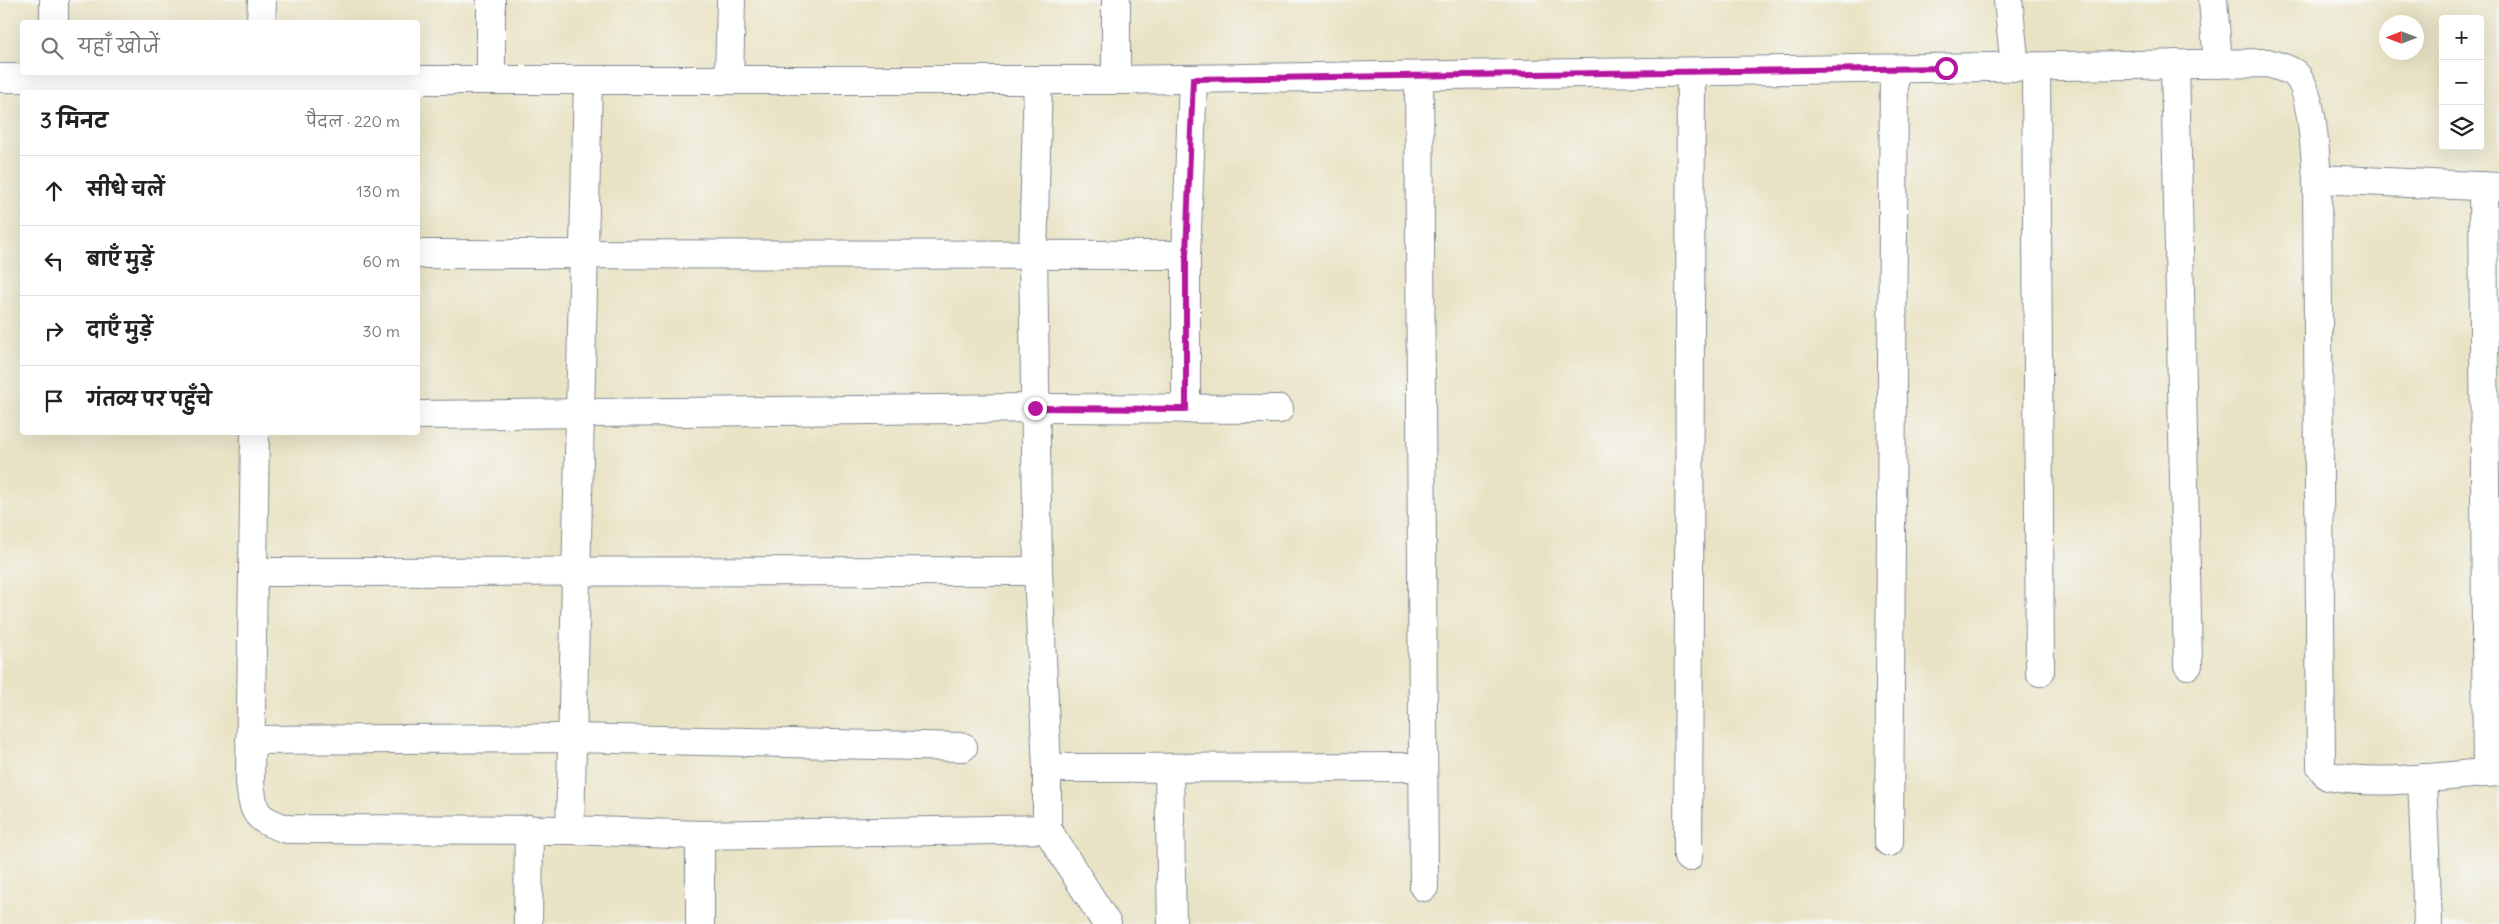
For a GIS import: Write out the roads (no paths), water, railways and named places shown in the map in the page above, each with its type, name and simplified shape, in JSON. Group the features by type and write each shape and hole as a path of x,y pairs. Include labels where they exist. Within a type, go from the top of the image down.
{"street":[{"path":"54,0 54,20"},
{"path":"261,20 262,0"},
{"path":"490,80 491,0"},
{"path":"729,80 731,0"},
{"path":"1116,0 1116,80"},
{"path":"2008,0 2025,67 2040,672"},
{"path":"2213,0 2218,64"},
{"path":"0,78 56,76 260,82 1116,80 2268,63 2295,74 2303,87 2312,116 2316,180 2321,767 2328,776 2353,780 2422,778 2493,772 2491,187 2316,180"},
{"path":"2175,64 2188,665"},
{"path":"1889,842 1894,69"},
{"path":"1688,857 1691,72"},
{"path":"1419,76 1424,887"},
{"path":"1186,409 1186,255 1193,79"},
{"path":"570,830 588,80"},
{"path":"1038,80 1034,255 1035,408 1038,571 1047,768 1047,829 1107,924"},
{"path":"420,254 1186,255"},
{"path":"420,415 580,411 1035,408 1279,409"},
{"path":"255,435 250,781 252,805 261,818 273,824 287,829 529,829 700,835 1047,829"},
{"path":"253,572 1038,571"},
{"path":"250,740 572,738 963,747"},
{"path":"1047,768 1423,767"},
{"path":"1169,768 1172,924"},
{"path":"2422,778 2428,924"},
{"path":"528,924 529,829"},
{"path":"700,835 700,924"}]}
